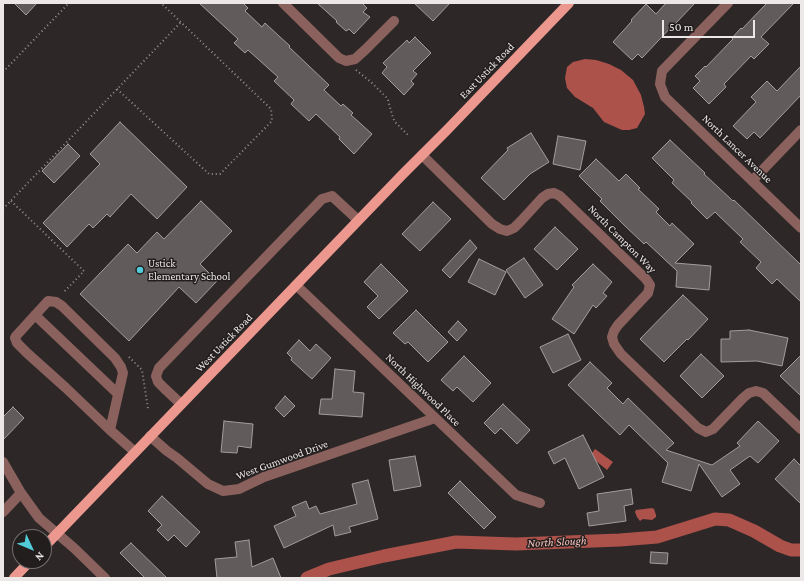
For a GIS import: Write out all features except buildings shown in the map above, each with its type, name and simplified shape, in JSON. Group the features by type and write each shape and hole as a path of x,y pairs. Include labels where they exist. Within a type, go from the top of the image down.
{"main road":[{"name":"East Ustick Road","path":"422,155 569,3"},
{"name":"West Ustick Road","path":"52,538 422,155"},
{"path":"14,578 22,569"}],"street":[{"path":"283,3 340,58 346,61 355,59 394,21"},
{"name":"North Lancer Avenue","path":"728,3 662,72 660,84 665,97 801,228"},
{"path":"752,181 801,130"},
{"name":"North Campton Way","path":"422,155 492,224 500,230 507,231 514,228 542,198 548,194 554,193 560,196 646,279 650,285 648,293 618,325 612,337 614,344 621,354 698,428 706,432 713,429 743,398 750,392 756,391 763,394 801,429"},
{"path":"181,404 158,382 156,376 159,368 322,199 332,196 358,220"},
{"name":"North Highwood Place","path":"296,285 516,495 540,504"},
{"path":"110,430 123,373 121,366 115,358 62,306 56,302 48,301 16,336 15,338 17,343 27,353 66,388 110,430 134,452"},
{"path":"35,315 118,394"},
{"name":"West Gumwood Drive","path":"150,436 208,484 223,491 239,489 264,477 435,418"},
{"path":"3,462 39,518 74,548 105,578"},
{"path":"3,512 21,492"}],"path":[{"path":"3,72 70,3"},
{"path":"117,89 209,174 220,174 272,121 271,110 161,3"},
{"path":"3,209 181,22"},
{"path":"346,61 386,97 395,122 408,135"},
{"path":"11,201 84,271 62,293"},
{"path":"128,356 142,370 148,409"}],"shaded area":[{"path":"585,59 596,60 609,64 621,70 633,80 641,95 645,114 637,128 622,130 604,122 593,108 575,97 567,88 565,78 567,67 573,62"},
{"path":"595,449 613,462 607,470 590,456"},
{"path":"654,509 656,517 652,520 643,519 640,521 635,512 636,510"}],"waterway":[{"name":"North Slough","path":"307,578 329,569 384,556 456,542 516,544 657,537 715,519 729,520 754,531 780,546 791,550 801,550"}],"place":[{"name":"Ustick Elementary School","path":"140,270"}]}
